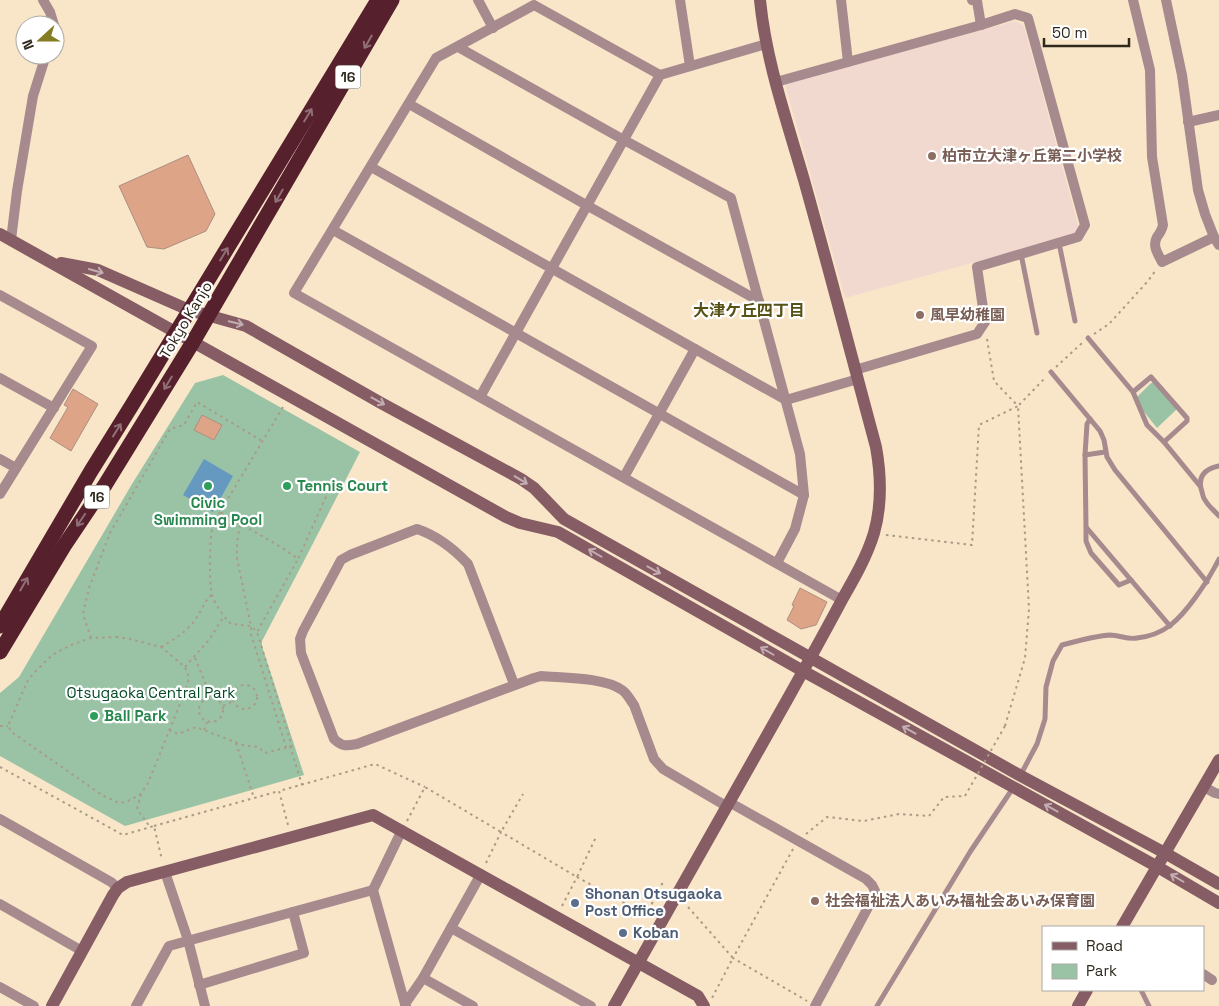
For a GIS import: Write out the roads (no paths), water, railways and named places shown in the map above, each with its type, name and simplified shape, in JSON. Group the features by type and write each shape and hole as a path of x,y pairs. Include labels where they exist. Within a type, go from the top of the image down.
{"highway":[{"name":"Tokyo Kanjo","path":"0,626 72,503 378,0"},
{"name":"Tokyo Kanjo","path":"0,652 64,546 105,485 209,316 392,0"}],"street":[{"path":"43,0 51,15"},
{"path":"478,0 493,28"},
{"path":"679,0 690,66"},
{"path":"614,1006 811,658 862,564 874,534 877,518 879,466 876,447 766,44 760,0"},
{"path":"841,0 848,62"},
{"path":"972,0 977,1 981,26"},
{"path":"1133,0 1150,70 1152,157 1163,225 1155,243 1162,262 1216,241 1198,190 1182,75 1166,0"},
{"path":"660,75 534,5 436,58 294,293 842,600"},
{"path":"371,167 786,400 977,334 985,322 977,267 1078,238 1085,225 1028,18 1015,14 981,26 776,82"},
{"path":"480,397 660,75 766,44"},
{"path":"458,47 731,198 800,454 804,495 795,529 777,563"},
{"path":"43,65 32,96 17,191 6,237 506,517 520,523 558,532 1219,903"},
{"path":"409,104 759,301"},
{"path":"1188,122 1219,115"},
{"path":"333,230 804,495"},
{"path":"48,261 98,270 189,310 246,326 520,479 534,488 564,519 1021,776 1165,852 1219,884"},
{"path":"0,295 92,346 0,494"},
{"path":"624,477 695,349"},
{"path":"0,378 54,408"},
{"path":"0,459 16,468"},
{"path":"514,684 468,564 442,540 427,532 417,530 341,560 300,639 301,653 330,730 334,739 341,745 357,744 514,684 541,676 588,680 610,684 622,690 634,705 654,759 663,769 798,841 866,879 872,885 875,891 872,900 815,1006"},
{"path":"1123,926 1219,760"},
{"path":"1204,786 1219,794"},
{"path":"52,1006 113,895 118,888 127,882 373,815 698,996 704,1006"},
{"path":"0,819 111,882 118,888"},
{"path":"402,830 373,890 406,1005"},
{"path":"165,872 188,940 205,1006"},
{"path":"406,1005 481,874"},
{"path":"136,1006 169,946 373,890"},
{"path":"0,904 82,951"},
{"path":"199,985 304,953 293,912"},
{"path":"451,928 591,1006"},
{"path":"1204,975 1212,980"},
{"path":"423,978 473,1006"},
{"path":"0,987 34,1006"},
{"path":"1078,1006 1086,991"}],"lane":[{"path":"1059,243 1075,321"},
{"path":"1021,254 1037,333"},
{"path":"1088,338 1133,392 1146,425 1164,442 1200,486 1205,500 1219,516"},
{"path":"1051,372 1100,431 1104,440 1105,452 1115,470 1206,582"},
{"path":"1133,392 1151,377 1188,418 1164,442"},
{"path":"1090,419 1085,455 1086,540 1091,553 1119,585 1131,580"},
{"path":"1085,455 1105,452"},
{"path":"1200,486 1202,475 1205,471 1219,466"},
{"path":"1086,527 1170,626"},
{"path":"878,1006 970,852 1021,776 1037,744 1045,719 1046,687 1053,660 1062,645 1089,638 1112,635 1134,639 1155,634 1170,626 1183,614 1211,576 1219,559"},
{"path":"1141,991 1148,1006"}],"water":[{"name":"Civic Swimming Pool","path":"204,459 233,476 213,512 183,495"}],"place":[{"name":"柏市立大津ヶ丘第二小学校","path":"932,156"},
{"name":"風早幼稚園","path":"920,315"},
{"name":"Civic Swimming Pool","path":"208,486"},
{"name":"Tennis Court","path":"287,486"},
{"name":"Ball Park","path":"94,716"},
{"name":"社会福祉法人あいみ福祉会あいみ保育園","path":"815,901"},
{"name":"Shonan Otsugaoka Post Office","path":"575,903"},
{"name":"Koban","path":"623,933"}],"district":[{"name":"大津ケ丘四丁目","path":"749,310"}],"park label":[{"name":"Otsugaoka Central Park","path":"151,693"}]}
